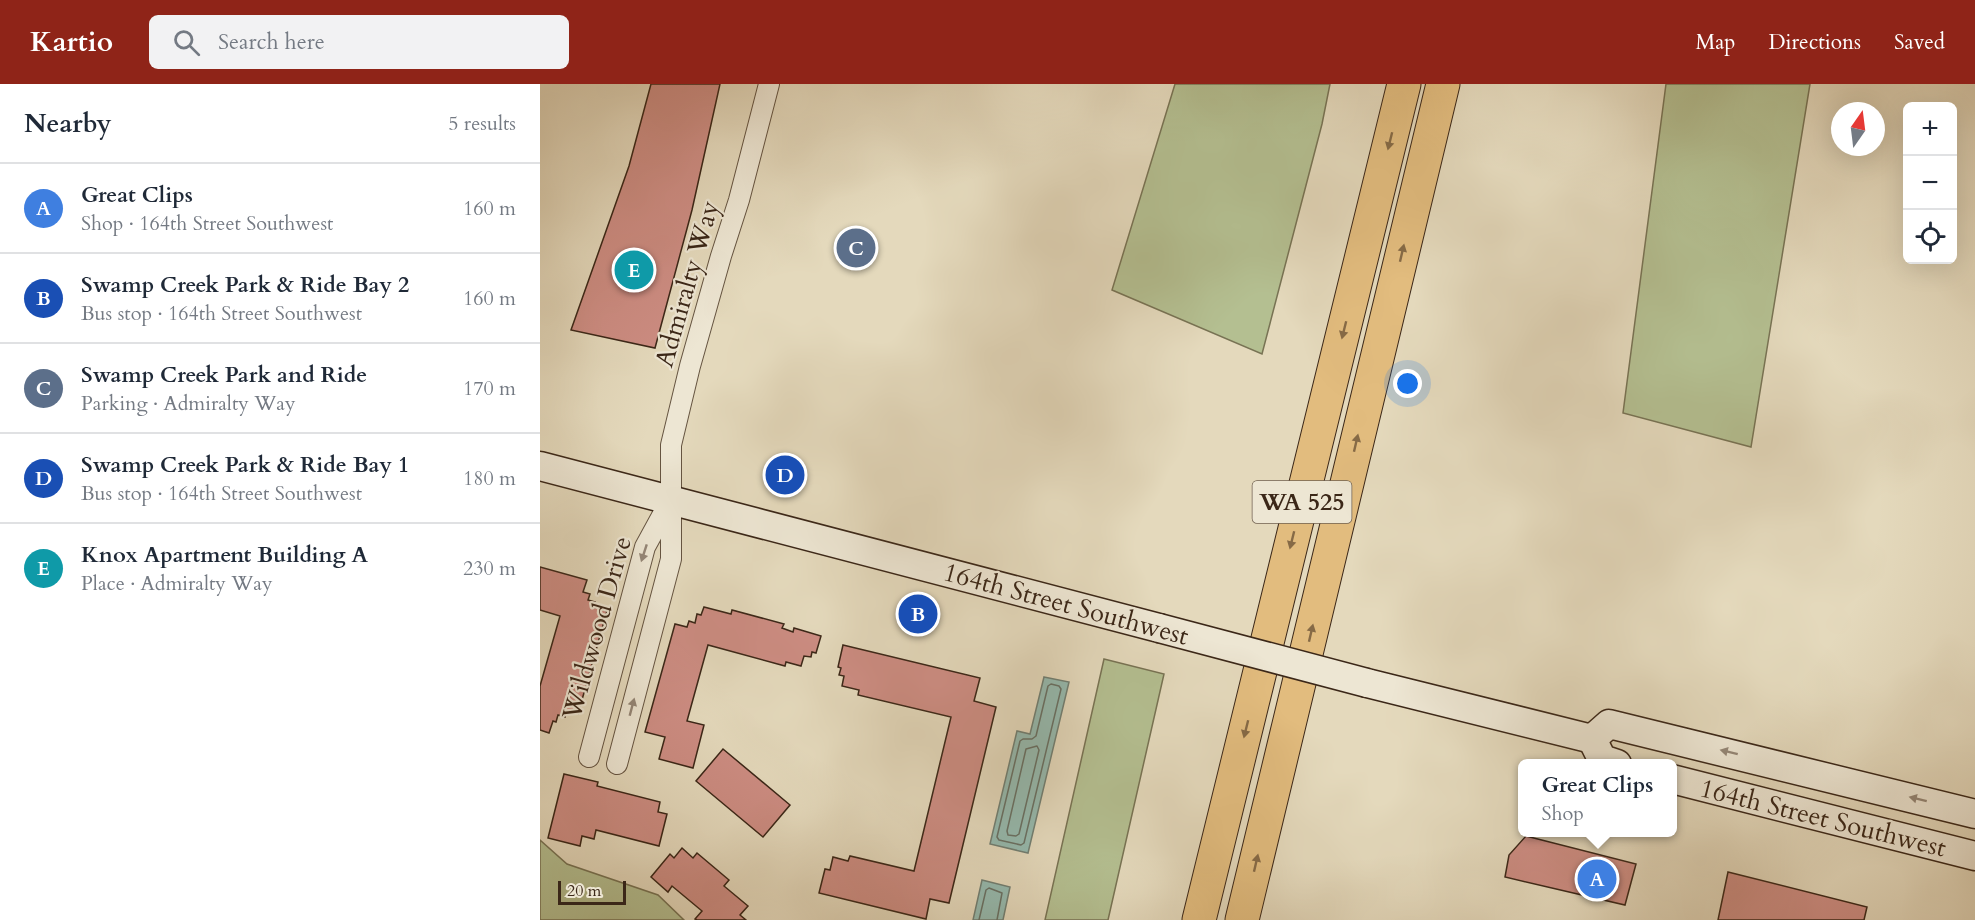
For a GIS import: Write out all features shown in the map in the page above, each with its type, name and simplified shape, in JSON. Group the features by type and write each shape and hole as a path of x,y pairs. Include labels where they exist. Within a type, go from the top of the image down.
{"highway":[{"name":"WA 525","path":"1199,920 1404,84"},
{"name":"WA 525","path":"1242,920 1443,84"}],"main road":[{"name":"164th Street Southwest","path":"540,466 1368,683 1592,739 1609,724 1975,814"},
{"path":"1592,739 1602,759"},
{"name":"164th Street Southwest","path":"1677,780 1975,856"}],"street":[{"name":"Admiralty Way","path":"670,500 671,445 693,355 739,200 769,84"},
{"name":"Wildwood Drive","path":"589,757 645,547 670,500"},
{"name":"Wildwood Drive","path":"616,764 671,559 670,500"}],"green space":[{"path":"1175,84 1330,84 1322,124 1262,354 1112,290"},
{"path":"1666,84 1810,84 1751,447 1623,413"},
{"path":"1104,659 1164,674 1108,920 1045,920"},
{"path":"540,840 567,864 658,895 684,920 540,920"}],"water":[{"path":"1044,677 1069,682 1028,853 990,844 1017,731 1030,734"},
{"path":"982,880 1010,887 1003,920 973,920"}],"building":[{"path":"651,84 720,84 692,210 655,348 571,330 629,166"},
{"path":"540,567 587,580 583,592 590,594 588,600 595,602 593,607 607,611 578,714 566,711 565,717 558,715 549,733 540,730 540,686 560,616 540,610"},
{"path":"704,607 731,614 732,610 784,624 782,628 793,632 794,628 821,636 816,653 812,652 811,657 804,656 801,666 786,662 785,666 708,645 687,721 704,725 693,768 659,759 665,737 645,732 675,624 687,627 689,621 695,623 697,614 701,615"},
{"path":"843,645 980,678 974,701 996,707 949,903 930,899 926,919 819,893 825,869 830,870 833,857 848,861 850,856 914,871 951,717 858,695 859,690 842,686 844,676 839,675 841,668 838,667"},
{"path":"723,749 790,805 763,837 696,781"},
{"path":"564,774 598,782 597,786 660,802 658,812 667,814 659,846 596,830 594,839 582,836 580,846 548,838"},
{"path":"1525,837 1530,837 1636,864 1625,905 1505,877 1509,855"},
{"path":"682,848 693,858 697,853 729,880 724,886 748,906 740,915 746,920 697,920 695,919 702,911 672,886 668,892 651,877 670,854 674,858"},
{"path":"1728,872 1867,907 1864,920 1718,920"}],"place":[{"name":"Swamp Creek Park and Ride","path":"856,248"},
{"name":"Knox Apartment Building A","path":"634,270"},
{"name":"Swamp Creek Park & Ride Bay 1","path":"785,475"},
{"name":"Swamp Creek Park & Ride Bay 2","path":"918,614"},
{"name":"Great Clips","path":"1597,879"}]}
